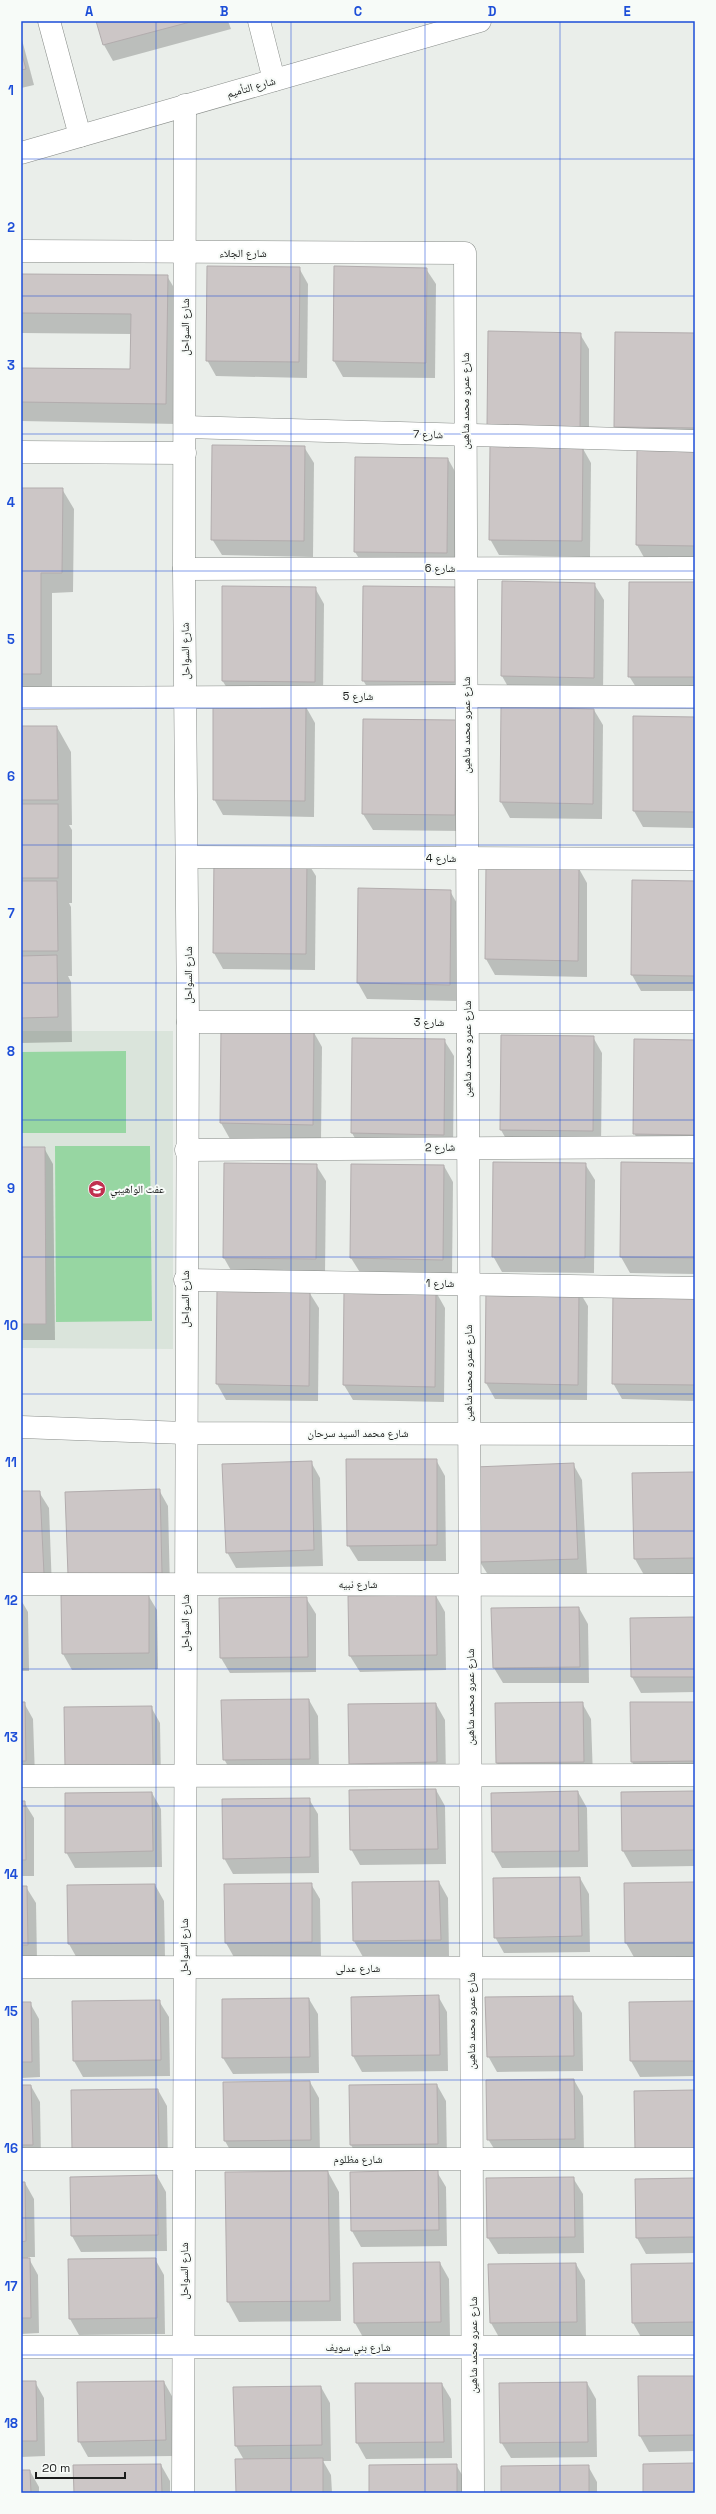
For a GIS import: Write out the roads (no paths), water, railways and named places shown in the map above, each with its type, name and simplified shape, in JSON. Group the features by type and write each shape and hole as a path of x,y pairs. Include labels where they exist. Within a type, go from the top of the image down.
{"street":[{"path":"49,21 80,136"},
{"path":"259,21 274,80"},
{"name":"شارع التأميم","path":"21,153 472,22"},
{"name":"شارع السواحل","path":"184,2493 185,1280 188,1022 184,569 185,105"},
{"name":"شارع الجلاء","path":"21,251 184,253 465,253"},
{"name":"شارع عمرو محمد شاهين","path":"465,253 464,434 474,2493"},
{"name":"شارع 7","path":"185,427 695,441"},
{"path":"21,452 185,453"},
{"name":"شارع 6","path":"184,569 695,568"},
{"name":"شارع 5","path":"21,698 466,696 695,697"},
{"name":"شارع 4","path":"187,857 695,859"},
{"name":"شارع 3","path":"188,1022 695,1022"},
{"name":"شارع 2","path":"186,1150 468,1147 695,1147"},
{"name":"شارع 1","path":"185,1280 468,1283 695,1288"},
{"name":"شارع محمد السيد سرحان","path":"21,1427 185,1433 695,1434"},
{"name":"شارع نبيه","path":"21,1584 695,1585"},
{"path":"21,1776 695,1775"},
{"name":"شارع عدلى","path":"21,1967 695,1968"},
{"name":"شارع مظلوم","path":"21,2159 695,2159"},
{"name":"شارع بني سويف","path":"21,2346 695,2347"}],"place":[{"name":"عفت الواهيبي","path":"97,1189"}]}
